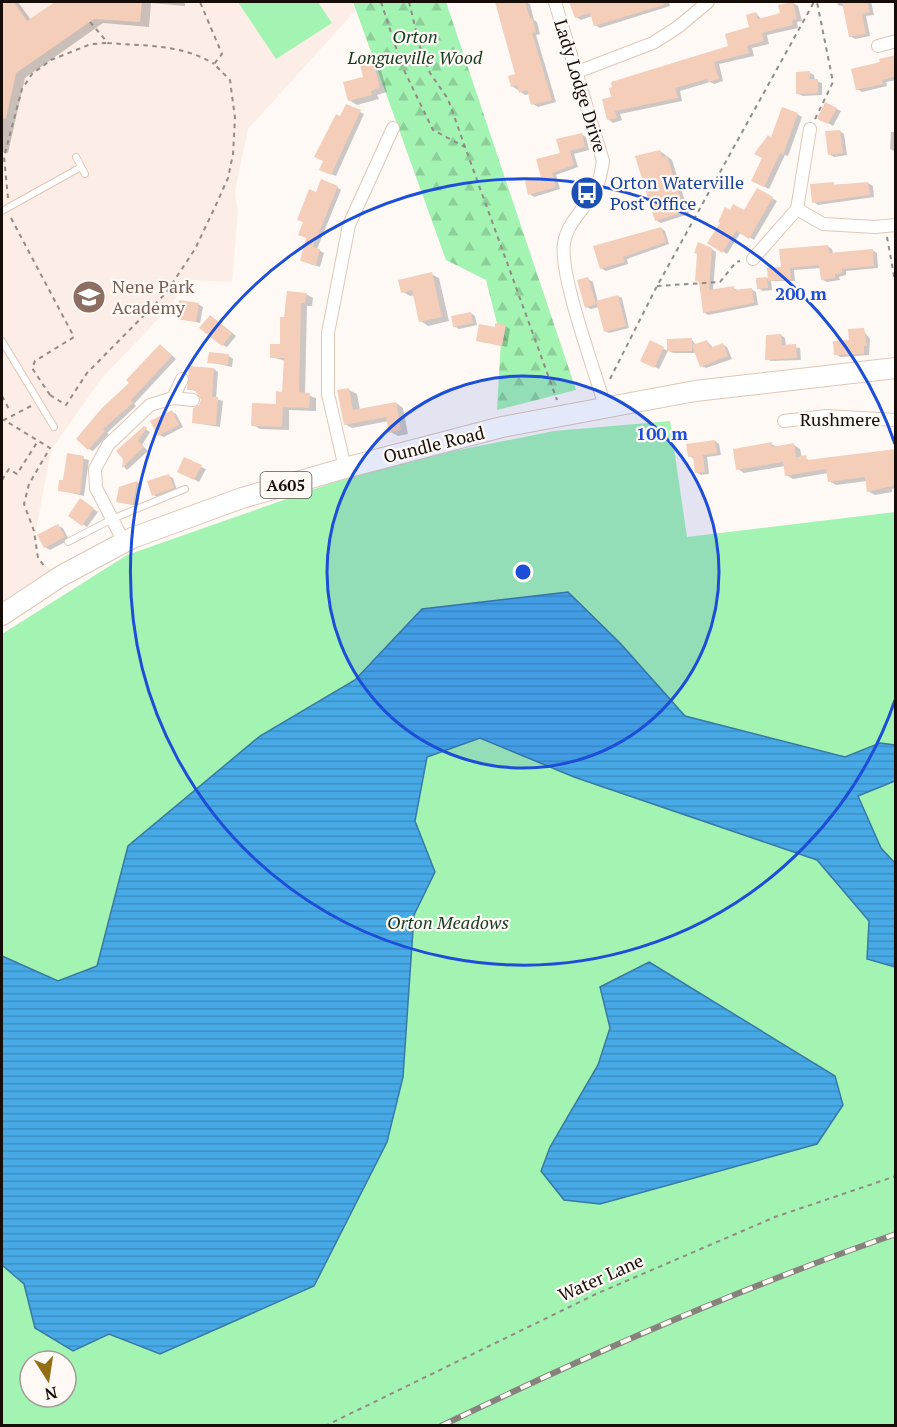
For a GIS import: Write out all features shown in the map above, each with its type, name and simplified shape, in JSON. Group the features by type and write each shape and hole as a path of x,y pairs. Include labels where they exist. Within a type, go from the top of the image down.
{"main road":[{"name":"Oundle Road","path":"2,615 61,576 124,542 242,498 345,468 502,427 563,416 603,401 896,369"}],"street":[{"name":"Lady Lodge Drive","path":"555,2 603,161 600,178 592,195 571,225 564,242 565,264 603,401"},
{"path":"577,72 653,43 678,27 708,2"},
{"path":"878,46 896,41"},
{"path":"345,468 328,394 328,333 349,225 393,128"},
{"path":"753,259 797,210 810,129"},
{"path":"797,210 823,224 890,225"},
{"path":"173,398 182,378"},
{"path":"124,542 96,488 95,469 108,445 150,405 173,398 193,400"},
{"name":"Rushmere","path":"784,421 826,416 896,420"}],"lane":[{"path":"76,157 85,174"},
{"path":"2,211 81,166"},
{"path":"2,341 37,403 54,427"},
{"path":"68,542 112,519 185,489"}],"path":[{"path":"200,2 222,54 214,64"},
{"path":"381,2 402,66 433,129 465,147"},
{"path":"408,2 421,51 430,73 448,99 563,416"},
{"path":"810,129 833,82 816,2"},
{"path":"603,401 657,286 816,2"},
{"path":"90,22 108,43"},
{"path":"108,43 182,49 214,64 230,80 235,134 228,178 195,249 166,293 87,373 66,405 50,395 32,368 35,361 74,337 9,216 4,157 22,89 32,74 51,60 91,44 108,43"},
{"path":"890,225 896,288"},
{"path":"657,286 720,282 736,262 753,259"},
{"path":"3,422 50,395"},
{"path":"2,396 10,411"},
{"path":"3,422 50,448 29,484 24,504 34,531 38,558 47,569"},
{"path":"2,480 9,469 17,474 38,441"},
{"name":"Water Lane","path":"325,1425 596,1294 775,1217 896,1176"}],"shaded area":[{"name":"Nene Park Academy","path":"2,2 353,2 355,11 248,129 235,192 238,211 232,282 191,280 165,312 102,378 51,450 36,530 38,556 44,565 54,571 2,602"}],"green space":[{"path":"238,2 318,2 332,23 276,59"},
{"name":"Orton Longueville Wood","path":"353,2 446,2 576,390 497,410 501,339 486,280 446,260"},
{"name":"Orton Meadows","path":"670,421 687,537 895,512 895,1425 2,1426 2,634 127,555 383,465 554,431"}],"water":[{"path":"568,592 620,643 685,716 845,757 880,743 895,745 895,781 858,796 881,848 895,863 895,967 867,959 869,921 817,860 574,777 480,738 427,757 415,821 435,872 414,915 403,1077 387,1142 314,1286 160,1354 109,1334 77,1349 70,1349 35,1328 24,1284 2,1265 2,956 58,981 97,966 128,846 260,736 355,680 422,609"},
{"path":"649,962 835,1076 843,1105 817,1144 600,1204 564,1200 541,1171 550,1147 598,1065 610,1028 600,987"}],"building":[{"path":"2,2 14,2 27,21 55,2 142,2 140,22 94,19 16,73 6,119 2,118"},
{"path":"495,2 525,2 536,32 532,33 552,100 531,105 527,90 519,93 517,85 511,87 508,76 515,74"},
{"path":"569,2 663,2 664,5 594,26 590,13 575,18"},
{"path":"793,2 797,19 792,20 793,25 762,33 764,41 747,46 749,53 714,62 719,79 708,82 707,79 675,88 678,98 615,111 617,118 607,120 602,99 611,97 609,88 612,87 611,82 728,46 725,34 749,27 746,15 756,12 758,19 780,13 778,5"},
{"path":"842,2 867,2 870,12 862,14 866,34 849,37"},
{"path":"371,53 380,88 371,91 372,95 348,101 343,82 363,77 358,57"},
{"path":"896,55 896,76 882,80 883,84 856,90 851,69 880,62 879,59"},
{"path":"810,71 810,79 818,79 818,93 796,94 796,72"},
{"path":"825,102 837,108 828,124 817,119"},
{"path":"346,104 361,110 331,175 319,170 323,161 314,157 336,114 340,116"},
{"path":"782,107 798,113 783,155 780,153 764,187 751,181 762,158 754,154 768,135 771,137"},
{"path":"840,130 843,153 828,155 825,131"},
{"path":"582,133 585,147 570,151 574,165 552,173 556,187 528,195 525,181 541,177 536,159 560,153 556,139"},
{"path":"660,150 662,157 667,156 685,212 655,221 635,156"},
{"path":"321,179 338,186 313,247 320,249 316,265 300,261 306,238 298,235 303,222 297,220 309,189 316,192"},
{"path":"834,182 834,185 868,182 870,195 812,203 810,184"},
{"path":"757,188 773,197 749,239 736,231 722,253 707,243 720,223 718,222 725,207 730,210 733,204 744,210"},
{"path":"661,227 666,242 623,257 625,262 600,269 593,246"},
{"path":"698,242 712,248 709,290 734,286 734,290 752,288 754,303 703,313 699,281 695,281 697,254 694,253"},
{"path":"828,245 829,253 873,249 874,266 842,269 842,273 835,274 835,278 821,280 819,265 790,268 791,279 768,281 767,268 781,267 779,249"},
{"path":"432,272 442,317 419,322 412,290 401,293 398,280"},
{"path":"588,277 596,304 585,308 577,280"},
{"path":"767,277 768,288 757,289 756,278"},
{"path":"287,291 307,293 305,303 301,303 299,392 310,393 309,408 283,407 282,427 251,426 252,403 276,404 276,391 282,392 284,358 270,358 270,344 280,344 280,317 284,317"},
{"path":"618,295 626,326 604,332 596,301"},
{"path":"179,300 199,303 196,322 176,319"},
{"path":"471,312 473,323 453,327 451,316"},
{"path":"210,315 232,333 222,346 199,328"},
{"path":"495,323 506,325 502,346 476,341 479,324 495,327"},
{"path":"864,328 867,346 864,346 864,354 834,355 833,341 849,340 848,329"},
{"path":"781,334 782,345 796,344 797,358 765,360 766,335"},
{"path":"692,338 692,351 667,351 667,339"},
{"path":"650,340 664,347 654,368 640,361"},
{"path":"707,340 710,348 723,343 728,356 700,367 692,345"},
{"path":"160,344 172,356 131,400 133,403 103,429 105,431 88,450 76,439 102,408 129,383 126,380"},
{"path":"209,352 229,354 228,365 207,363"},
{"path":"189,366 214,368 212,397 218,397 216,425 192,423 193,408 199,405 201,400 195,390 187,390"},
{"path":"349,388 353,410 396,402 401,430 389,433 386,417 344,425 337,390"},
{"path":"172,410 179,425 158,436 150,421"},
{"path":"144,426 147,428 138,441 144,447 122,468 123,459 116,451"},
{"path":"715,440 717,453 703,455 705,472 695,473 693,456 688,457 686,444"},
{"path":"772,442 772,447 794,443 796,457 806,455 807,460 896,449 896,485 867,492 865,477 828,482 826,469 785,476 783,462 736,470 733,449"},
{"path":"67,453 84,456 80,494 58,491 59,480 63,480"},
{"path":"184,457 202,465 194,480 177,472"},
{"path":"169,474 174,488 152,496 147,481"},
{"path":"137,481 133,505 116,502 119,487"},
{"path":"80,498 94,508 82,526 68,516"},
{"path":"58,524 65,537 44,548 37,535"}],"railway":[{"path":"441,1426 666,1323 723,1299 896,1234"}],"place":[{"name":"Orton Waterville Post Office","path":"587,193"},
{"name":"Nene Park Academy","path":"89,297"}]}
